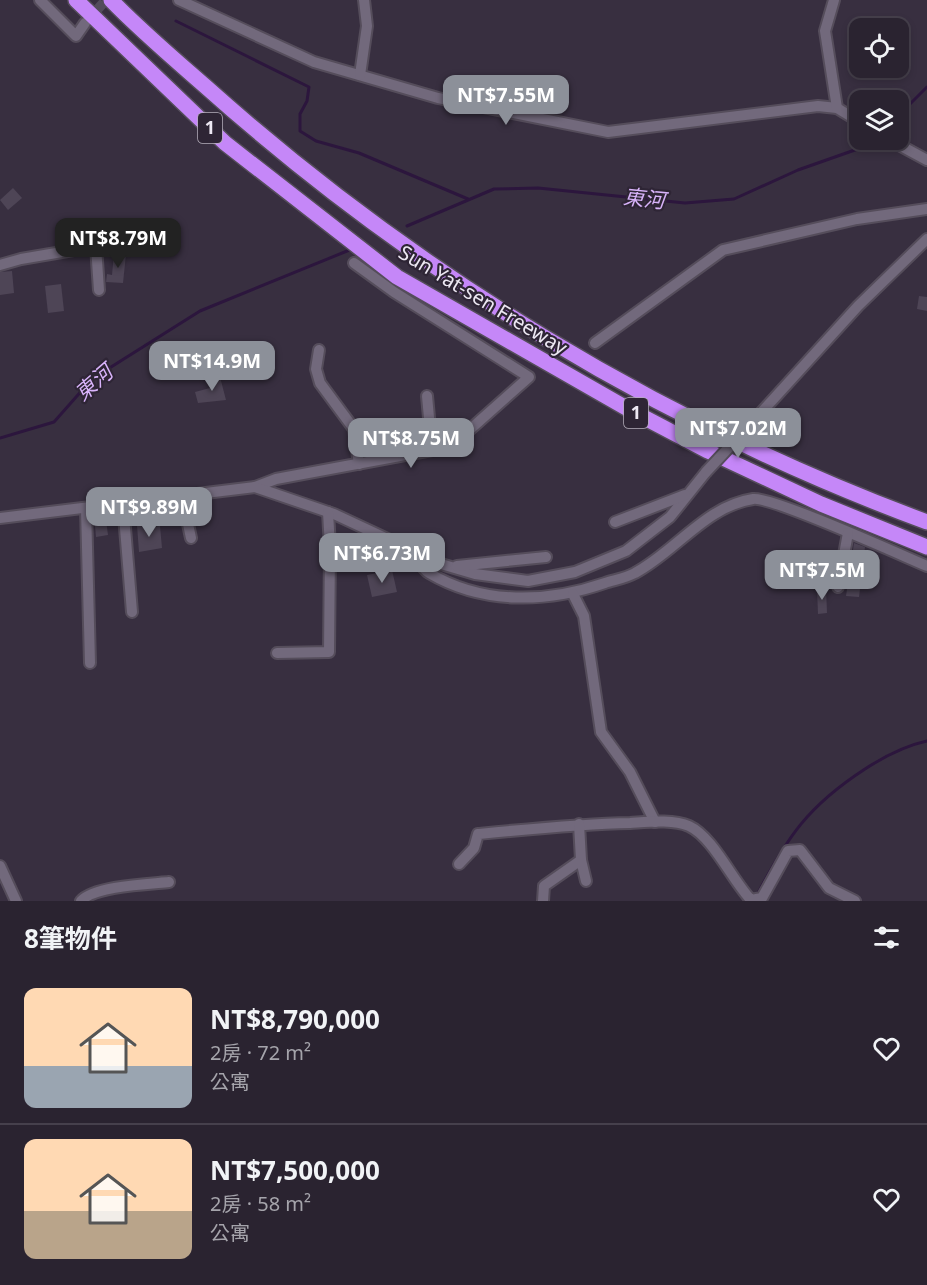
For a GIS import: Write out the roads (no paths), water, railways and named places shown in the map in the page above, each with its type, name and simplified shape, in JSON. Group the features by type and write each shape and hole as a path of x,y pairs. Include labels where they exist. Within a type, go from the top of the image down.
{"highway":[{"name":"Sun Yat-sen Freeway","path":"76,0 225,143 357,252 397,277 678,435 821,504 927,547"},
{"name":"Sun Yat-sen Freeway","path":"111,0 239,117 388,234 478,295 640,391 734,440 927,522"}],"street":[{"path":"40,0 76,36 85,23"},
{"path":"179,0 314,62 438,98 608,132 818,106 837,108 849,115"},
{"path":"360,75 367,26 364,0"},
{"path":"834,0 825,31 837,108"},
{"path":"909,150 927,159"},
{"path":"595,343 723,250 857,219 927,209"},
{"path":"255,488 328,512 450,566 475,574 528,581 575,572 626,551 670,517 706,472 858,306 927,239"},
{"path":"0,266 21,259 121,242 159,243"},
{"path":"96,246 99,290"},
{"path":"0,518 255,488 276,478 432,450 466,433 529,376 394,292 357,252"},
{"path":"319,350 316,369 320,383 354,429 359,464"},
{"path":"427,396 432,450"},
{"path":"615,522 688,494"},
{"path":"182,496 191,538"},
{"path":"410,549 427,572 469,589 520,600 573,594 634,573 730,506 756,498 927,566"},
{"path":"123,504 132,612"},
{"path":"86,508 90,663"},
{"path":"277,653 329,652 328,512"},
{"path":"838,587 848,533"},
{"path":"450,566 546,557"},
{"path":"573,594 584,616 601,732 630,772 655,822"},
{"path":"459,864 474,848 478,834 579,824 655,822 689,826 705,839 738,887 751,900 762,898 788,852 800,850 829,888 855,901"},
{"path":"579,824 581,860 586,881"},
{"path":"543,901 544,886 581,860"},
{"path":"0,866 16,901"},
{"path":"81,901 85,896 123,887 169,882"}],"waterway":[{"path":"176,21 309,87 307,101 300,114 300,131 316,141 359,153 468,199"},
{"name":"東河","path":"909,105 927,87"},
{"name":"東河","path":"407,226 494,189 538,188 685,203 734,199 798,170 855,150"},
{"name":"東河","path":"0,438 54,422 92,379 200,311 352,249"},
{"path":"756,897 789,840 828,796 880,760 927,741"}],"tunnel":[{"path":"87,21 106,0"}]}
